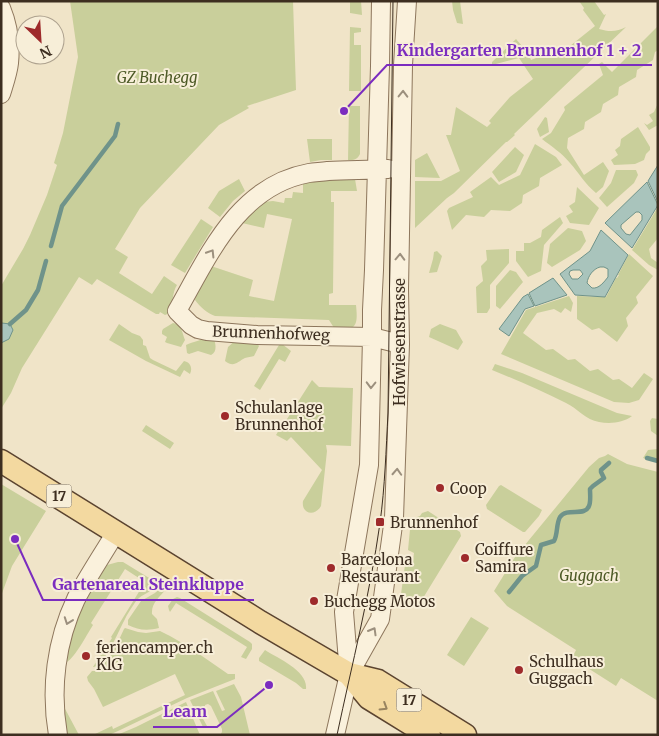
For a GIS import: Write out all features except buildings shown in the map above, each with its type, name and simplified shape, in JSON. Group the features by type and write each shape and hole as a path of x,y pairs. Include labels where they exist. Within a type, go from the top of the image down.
{"main road":[{"name":"17","path":"1,461 252,617 349,674 378,681 465,735"},
{"path":"349,674 369,698 430,735"}],"street":[{"name":"Hofwiesenstrasse","path":"336,735 349,674 344,612 369,465 381,1"},
{"name":"Hofwiesenstrasse","path":"349,674 380,619 394,518 400,344 399,289 403,65 407,1"},
{"path":"1,8 7,25 9,64 1,94"},
{"path":"377,170 402,169"},
{"name":"Brunnenhofweg","path":"377,170 309,173 288,179 269,188 244,207 227,227 177,311 191,325 207,331 257,335 372,336 400,344"},
{"path":"58,735 54,694 55,671 60,646 76,600 116,532"}],"green space":[{"name":"GZ Buchegg","path":"70,1 293,1 296,90 247,106 249,108 219,125 140,208 115,249 128,257 119,273 152,294 164,276 177,285 170,313 165,315 160,312 156,314 97,279 92,285 79,277 22,368 11,393 1,409 1,286 30,235 57,165 54,163 63,133 78,57"},
{"path":"350,1 361,1 362,15 350,13"},
{"path":"452,1 460,1 463,24 457,23"},
{"path":"579,1 594,1 604,15 606,14 599,29 613,31 626,27 515,135 415,228 415,181 441,181 460,171 446,135 451,135 456,107 487,127 491,123 489,121 510,97 533,79 519,58 492,65 492,62 516,39 528,53 531,60 536,58 535,56 570,46 595,26"},
{"path":"658,26 658,50 655,52 653,60 637,70 636,77 619,87 618,95 603,104 601,112 585,122 584,129 568,138 567,148 584,175 603,162 609,171 603,187 596,193 564,156 542,139 551,133 565,110 564,107 603,75 599,64 602,62 612,72"},
{"path":"350,27 361,28 361,32 354,33 354,45 361,45 361,91 349,91"},
{"path":"658,103 658,125 649,130 644,123 647,125 653,121 649,115 654,112"},
{"path":"349,106 360,106 360,154 355,159 348,160"},
{"path":"545,117 547,118 549,132 540,137 537,129"},
{"path":"638,127 650,147 644,160 635,164 614,165 611,160 618,155 615,150 620,146 621,139"},
{"path":"307,139 332,139 332,160 310,162"},
{"path":"535,144 556,157 562,165 540,178 539,186 523,195 522,203 510,211 491,210 484,217 466,215 452,230 447,211 449,208 473,197 470,192 491,177 499,185 520,175"},
{"path":"515,147 524,155 516,172 499,182 492,172"},
{"path":"427,153 440,178 415,177 415,160"},
{"path":"616,170 636,170 638,175 634,183 607,207 599,198 611,183"},
{"path":"239,179 245,191 233,201 220,217 208,208 219,191"},
{"path":"330,179 355,179 357,191 331,191 331,202 334,202 333,293 329,294 329,305 356,305 357,317 352,328 336,331 329,320 215,316 199,305 195,300 196,295 211,267 253,280 249,296 274,301 292,219 267,214 264,228 242,223 242,221 263,202 284,203 285,198 292,198 293,192 303,193 303,183"},
{"path":"577,187 599,208 589,225 570,223 566,216 573,212 569,206 575,202"},
{"path":"658,207 658,238 649,249 651,258 658,263 658,270 649,265 632,250"},
{"path":"560,217 563,223 544,245 541,271 528,277 516,261 516,251 524,251 524,243 530,243 541,237 542,230"},
{"path":"201,219 213,227 185,273 171,265"},
{"path":"568,228 582,231 586,241 580,250 552,267 547,263 550,244"},
{"path":"509,249 509,263 490,285 490,308 487,313 477,313 476,287 483,281 481,266 487,260 486,250"},
{"path":"437,251 442,256 437,272 429,273 434,252"},
{"path":"629,254 653,276 636,297 638,303 626,318 628,326 617,342 599,328 592,330 577,319 577,296 606,297"},
{"path":"510,270 516,272 523,282 500,309 496,306 496,286"},
{"path":"569,296 573,303 571,312 565,308 561,313 554,309 537,313 523,333 546,350 553,349 568,360 575,359 590,371 598,369 613,380 619,379 632,388 644,373 653,379 639,400 629,403 614,402 501,354 526,310"},
{"path":"173,323 180,327 185,340 181,347 165,342 167,337 162,334 163,329"},
{"path":"119,324 140,336 150,358 176,371 184,361 191,368 190,374 184,370 180,377 146,361 109,340"},
{"path":"440,324 456,330 463,342 458,350 429,337 431,329"},
{"path":"207,336 214,339 216,348 213,354 198,351 187,353 186,345"},
{"path":"236,340 256,342 259,346 254,356 231,364 225,361 228,347"},
{"path":"282,344 291,351 285,362 279,359 260,390 254,386 279,345"},
{"path":"495,364 522,373 617,413 632,416 616,422 603,423 594,421 566,403 492,370"},
{"path":"312,380 319,387 353,388 351,446 326,445 321,506 312,513 304,509 303,501 322,470 291,437 287,441 276,435"},
{"path":"652,418 658,419 658,436 651,431 650,421"},
{"path":"146,425 174,443 170,449 142,431"},
{"path":"658,449 658,462 643,458 648,450"},
{"name":"Guggach","path":"608,454 627,464 658,472 658,701 621,678 616,686 572,658 576,650 507,606 494,591 515,557 589,467 599,458"},
{"path":"1,484 46,511 12,566 1,596"},
{"path":"501,485 542,510 525,532 487,509 486,505"},
{"path":"428,511 460,532 461,536 420,603 413,606 401,594 405,565 413,562 414,553 408,550 411,519"},
{"path":"123,562 159,584 136,601 107,654 103,660 93,667 145,582 125,569 91,623 93,625 81,645 67,662 76,623 87,599 107,565"},
{"path":"162,586 166,589 156,600 152,610 159,628 143,630 128,625 128,620 141,601 155,593"},
{"path":"177,597 250,642 252,649 246,659 241,657 247,647 176,603 170,612 168,606"},
{"path":"471,617 489,628 464,666 447,655"},
{"path":"125,628 146,633 160,631 189,647 228,674 235,674 235,679 187,698 109,735 93,735 112,726 113,729 185,695 175,674 103,707 87,677 92,671 101,669"},
{"path":"265,650 298,671 305,683 306,689 303,689 259,661"},
{"path":"234,684 241,697 250,735 220,735 222,729 211,706 208,704 205,705 206,715 202,717 207,726 203,727 190,700 213,691 222,711 225,710 216,691"},
{"path":"186,702 200,735 117,735 136,727"},
{"path":"63,705 79,735 67,735"}],"water":[{"path":"658,165 658,202 648,181"},
{"path":"647,182 658,205 632,248 605,223","holes":["636,212 642,215 642,220 630,235 626,234 621,225"]},
{"path":"601,230 628,255 605,297 575,295 560,274 590,251","holes":["600,267 608,269 608,277 599,286 592,288 587,283 588,278 593,271","573,270 580,270 583,274 578,279 572,279 569,274"]},
{"path":"553,278 567,295 535,306 529,293"},
{"path":"528,294 534,306 525,309 509,336 499,329 523,297"},
{"path":"1,323 10,324 13,330 9,339 1,343"}],"waterway":[{"path":"51,246 62,206 115,136 118,124"},
{"path":"10,324 26,310 38,290 46,261"},
{"path":"647,458 658,461"},
{"path":"509,592 522,576 536,566 541,545 554,541 560,517 563,514 580,512 587,509 590,502 590,489 604,478 601,470 609,463"}],"tram line":[{"path":"337,735 371,576 380,523 384,482 388,413 393,1"}],"place":[{"name":"Kindergarten Brunnenhof 1 + 2","path":"344,111"},
{"name":"Schulanlage Brunnenhof","path":"225,416"},
{"name":"Coop","path":"440,488"},
{"name":"Brunnenhof","path":"380,522"},
{"name":"Gartenareal Steinkluppe","path":"15,539"},
{"name":"Coiffure Samira","path":"465,558"},
{"name":"Barcelona Restaurant","path":"331,568"},
{"name":"Buchegg Motos","path":"314,601"},
{"name":"feriencamper.ch KlG","path":"86,656"},
{"name":"Schulhaus Guggach","path":"519,670"},
{"name":"Leam","path":"269,685"}]}
